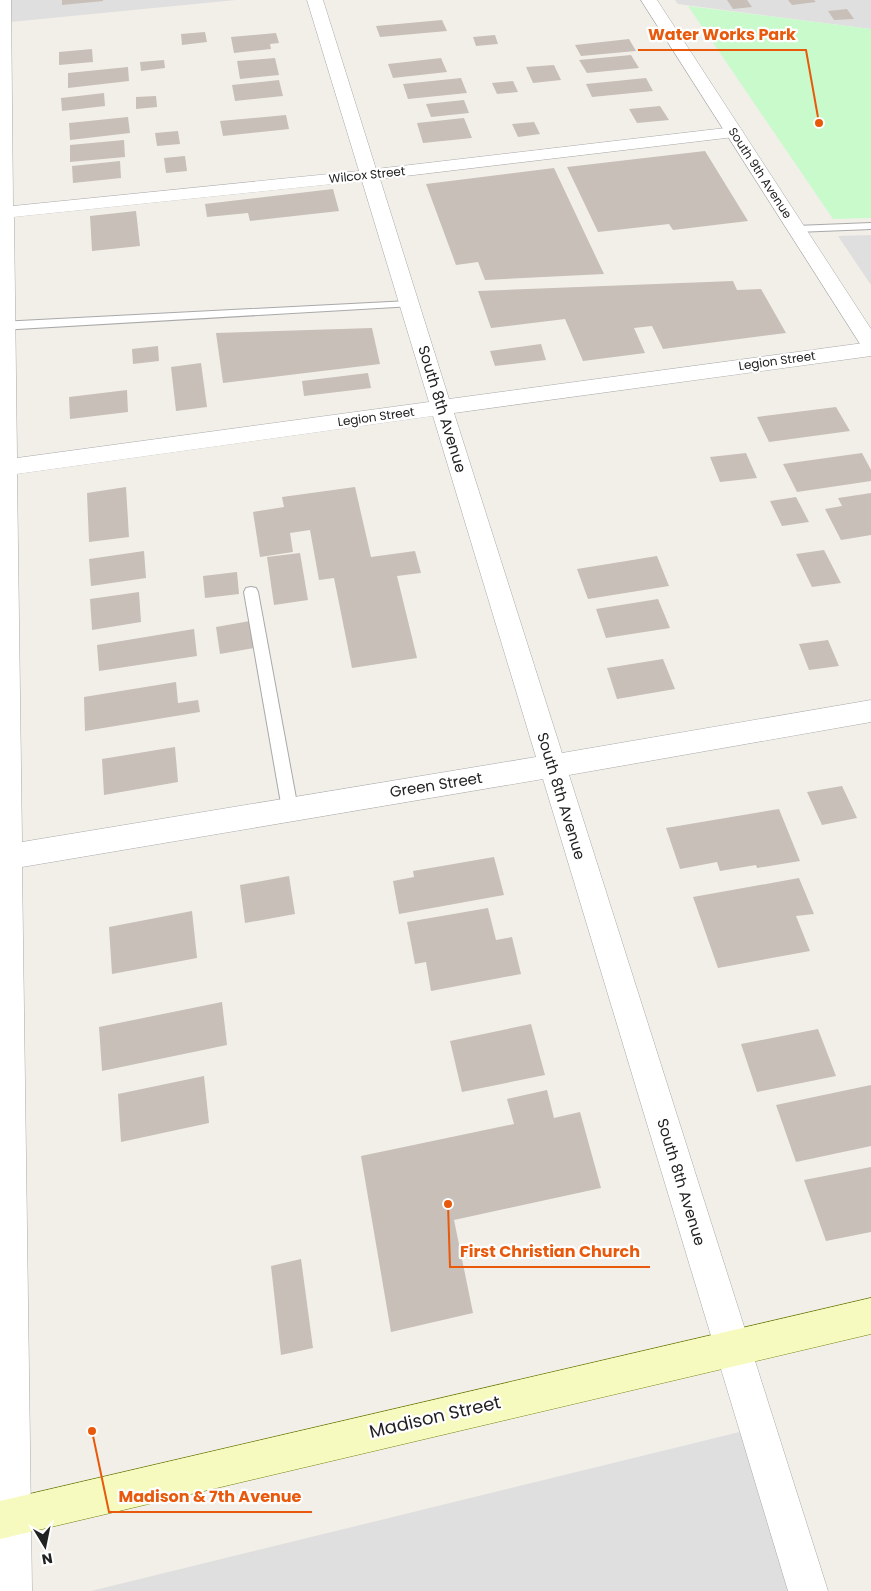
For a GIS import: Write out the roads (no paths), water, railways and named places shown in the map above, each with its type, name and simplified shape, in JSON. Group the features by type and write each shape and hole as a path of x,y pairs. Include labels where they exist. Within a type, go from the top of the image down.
{"main road":[{"name":"Madison Street","path":"6,1519 871,1316"}],"street":[{"path":"3,0 2,326 6,1519 12,1591"},
{"name":"South 8th Avenue","path":"315,0 808,1591"},
{"name":"South 9th Avenue","path":"649,0 796,229 864,325 871,347"},
{"name":"Wilcox Street","path":"2,212 369,176 734,132"},
{"name":"Legion Street","path":"3,468 871,347"},
{"name":"Green Street","path":"4,857 871,711"}],"lane":[{"path":"796,229 871,226"},
{"path":"2,326 409,304"},
{"path":"251,592 290,809"}],"place":[{"name":"Water Works Park","path":"819,123"},
{"name":"First Christian Church","path":"448,1204"},
{"name":"Madison & 7th Avenue","path":"92,1431"}]}
